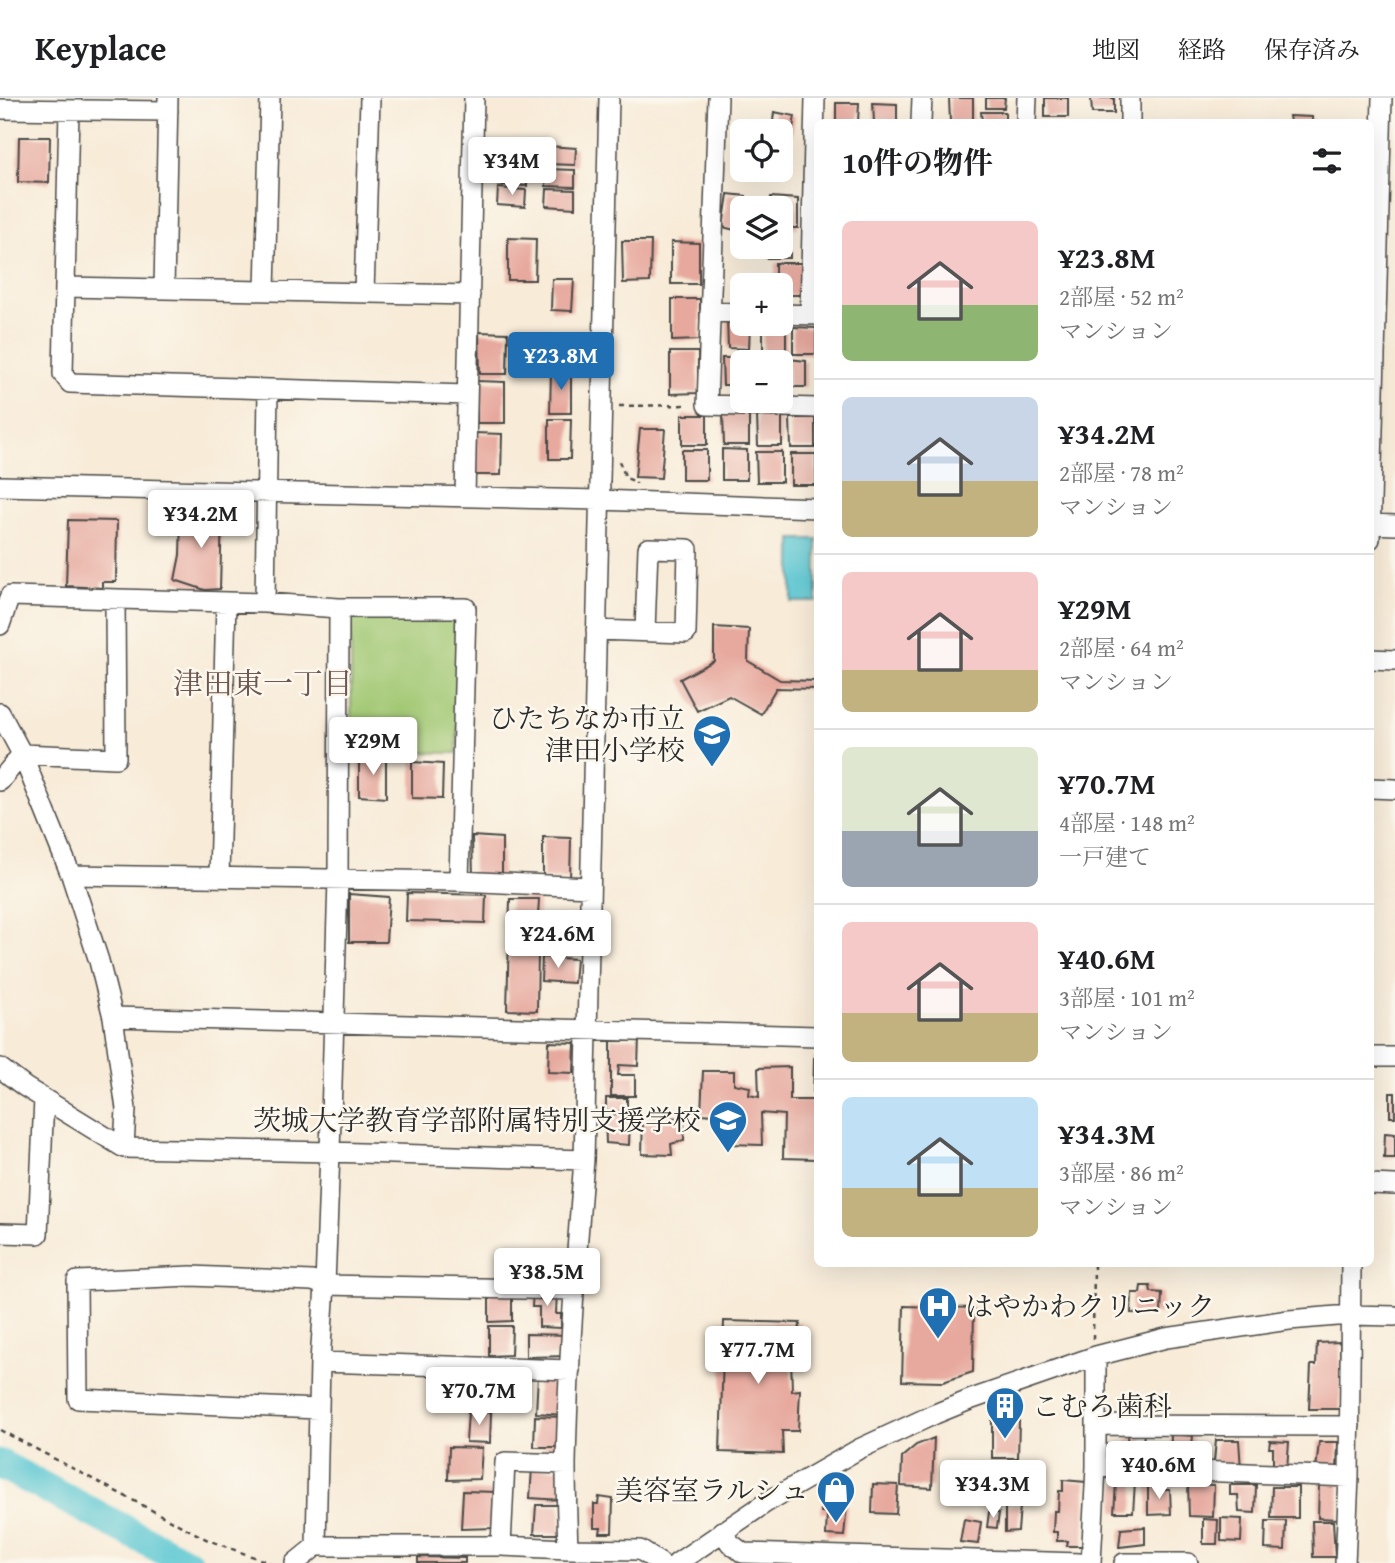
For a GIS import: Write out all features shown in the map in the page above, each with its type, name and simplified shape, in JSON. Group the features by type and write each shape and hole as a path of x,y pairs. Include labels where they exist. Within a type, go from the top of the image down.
{"street":[{"path":"265,291 270,98"},
{"path":"364,293 370,98"},
{"path":"465,496 474,98"},
{"path":"568,1549 566,1464 573,1290 584,1160 609,98"},
{"path":"718,98 707,405 814,408"},
{"path":"815,98 815,119"},
{"path":"921,119 922,98"},
{"path":"1026,119 1027,98"},
{"path":"1130,98 1130,119"},
{"path":"1374,239 1388,130 1382,98"},
{"path":"0,109 69,110 168,104 164,289"},
{"path":"69,110 63,374 70,383 467,396"},
{"path":"65,287 470,295"},
{"path":"710,312 730,313"},
{"path":"793,314 814,315"},
{"path":"265,603 268,389"},
{"path":"0,486 465,496 814,508"},
{"path":"1374,524 1395,525"},
{"path":"596,630 686,633 688,549 648,548 645,631"},
{"path":"0,625 10,596 265,603 339,608 466,608 458,881"},
{"path":"22,754 116,758 116,599"},
{"path":"219,877 226,602"},
{"path":"316,1546 318,1409 325,1285 338,879 339,608"},
{"path":"1374,659 1395,660"},
{"path":"0,713 22,754 71,875 99,961 113,1017 126,1110 124,1148"},
{"path":"0,781 22,754"},
{"path":"1374,788 1395,789"},
{"path":"71,875 458,881 590,887"},
{"path":"113,1017 814,1036"},
{"path":"1374,1057 1395,1057"},
{"path":"0,1068 25,1087 124,1148 584,1160"},
{"path":"0,1233 38,1234 44,1099"},
{"path":"1374,1184 1395,1185"},
{"path":"1345,1563 1349,1478 1351,1267"},
{"path":"318,1409 78,1399 77,1281 191,1276 312,1281 325,1285 573,1290"},
{"path":"677,1563 805,1479 900,1429 972,1399 1096,1356 1166,1339 1289,1320 1349,1315 1395,1316"},
{"path":"1091,1563 1096,1467 1096,1356"},
{"path":"320,1362 570,1370"},
{"path":"1097,1425 1350,1426"},
{"path":"500,1546 505,1462 566,1464"},
{"path":"1096,1467 1349,1478"},
{"path":"722,1531 730,1543 743,1553 1080,1563"},
{"path":"295,1563 316,1546 500,1546 640,1550 660,1563"},
{"path":"1124,1563 1188,1563"}],"path":[{"path":"615,406 707,405"},
{"path":"618,459 626,478 636,482 634,501"},
{"path":"1094,1267 1093,1337 1096,1356"},
{"path":"0,1430 208,1540 270,1563"}],"green space":[{"path":"460,614 457,753 351,752 351,615"}],"water":[{"path":"792,539 814,539 814,602 792,602"}],"building":[{"path":"949,98 973,98 973,119 950,119"},
{"path":"986,98 1005,98 1004,108 986,108"},
{"path":"1045,98 1068,98 1068,117 1045,117"},
{"path":"1091,98 1114,98 1114,113 1092,113"},
{"path":"836,103 859,103 858,119 836,119"},
{"path":"873,103 897,104 897,119 874,119"},
{"path":"774,112 795,116 793,128 793,119 773,119"},
{"path":"981,112 1005,112 1005,119 982,119"},
{"path":"1289,116 1312,117 1312,119 1290,119"},
{"path":"19,137 50,137 49,183 18,182"},
{"path":"500,146 528,148 527,165 498,163"},
{"path":"547,146 576,148 575,165 546,164"},
{"path":"499,168 527,169 527,186 498,185"},
{"path":"547,169 575,170 575,187 546,186"},
{"path":"498,188 526,190 525,207 497,205"},
{"path":"547,189 575,190 575,208 546,206"},
{"path":"728,194 746,196 730,196 730,229 723,227"},
{"path":"793,199 798,199 798,228 793,228"},
{"path":"508,238 536,239 535,280 508,280"},
{"path":"622,241 651,241 650,282 623,283"},
{"path":"671,242 699,243 699,284 671,284"},
{"path":"775,263 804,263 803,295 793,295 793,273 775,273"},
{"path":"552,279 574,279 572,311 551,310"},
{"path":"672,299 700,299 700,340 672,341"},
{"path":"727,318 730,318 730,336 750,336 749,349 728,348"},
{"path":"793,327 814,328 814,354 793,354"},
{"path":"479,332 508,333 507,374 480,374"},
{"path":"763,336 786,336 786,350 763,350"},
{"path":"670,352 698,352 698,393 670,394"},
{"path":"722,358 730,358 730,385 723,385"},
{"path":"793,360 806,361 806,387 793,387"},
{"path":"551,371 571,372 571,413 550,413"},
{"path":"477,381 505,382 505,423 477,423"},
{"path":"723,414 749,414 749,445 724,445"},
{"path":"682,415 707,415 707,445 682,445"},
{"path":"757,415 782,415 782,446 758,446"},
{"path":"790,418 814,418 814,448 791,448"},
{"path":"549,419 571,419 570,459 549,459"},
{"path":"640,429 665,429 661,478 635,477"},
{"path":"474,433 502,434 501,475 474,475"},
{"path":"722,449 747,450 747,480 722,480"},
{"path":"682,450 707,450 707,480 682,480"},
{"path":"756,452 782,452 782,482 757,482"},
{"path":"791,454 814,454 814,485 791,485"},
{"path":"192,511 222,513 220,589 205,590 175,580 180,555 181,520"},
{"path":"68,520 117,521 116,582 102,582 102,588 66,586"},
{"path":"714,627 749,629 748,661 780,680 814,681 814,689 776,688 761,714 729,696 697,711 680,679 714,661"},
{"path":"359,757 386,758 386,798 359,796"},
{"path":"412,762 443,764 442,799 412,798"},
{"path":"472,836 502,838 502,877 473,877"},
{"path":"543,837 571,838 570,879 543,879"},
{"path":"407,893 486,895 485,923 406,921"},
{"path":"349,894 389,897 386,942 349,942"},
{"path":"510,899 539,899 537,933 547,934 547,952 538,952 537,1011 507,1010"},
{"path":"542,957 576,959 574,983 541,981"},
{"path":"611,1038 639,1038 638,1066 619,1065 618,1075 635,1075 635,1096 611,1096"},
{"path":"549,1042 575,1043 574,1073 548,1072"},
{"path":"814,1058 814,1159 783,1158 784,1115 761,1113 762,1145 729,1144 729,1116 701,1114 703,1071 734,1071 734,1084 750,1087 749,1095 759,1097 758,1068 790,1067 790,1100 813,1100"},
{"path":"1390,1093 1395,1093 1395,1117 1390,1117"},
{"path":"606,1098 627,1098 627,1112 606,1111"},
{"path":"630,1114 629,1145 606,1143 605,1115"},
{"path":"643,1117 684,1118 684,1140 671,1144 672,1155 642,1154"},
{"path":"1385,1133 1395,1134 1395,1158 1384,1158"},
{"path":"1141,1286 1150,1286 1151,1292 1162,1293 1161,1314 1131,1313 1132,1293 1140,1293"},
{"path":"533,1290 557,1291 556,1314 561,1314 561,1328 539,1327 539,1307 532,1307"},
{"path":"512,1291 512,1321 489,1322 489,1292"},
{"name":"はやかわクリニック","path":"904,1306 974,1308 973,1372 943,1382 902,1381"},
{"path":"724,1321 800,1323 798,1357 791,1357 792,1391 800,1390 798,1431 782,1431 783,1454 720,1452"},
{"path":"489,1326 512,1326 511,1355 489,1356"},
{"path":"526,1334 570,1335 570,1356 526,1357"},
{"path":"1340,1342 1340,1409 1309,1409 1311,1365 1316,1365 1317,1343"},
{"path":"538,1374 565,1375 565,1415 536,1413"},
{"path":"468,1412 491,1412 490,1443 466,1442"},
{"path":"535,1416 562,1417 561,1447 534,1447"},
{"name":"こむろ歯科","path":"992,1421 1019,1421 1018,1458 992,1458"},
{"path":"1129,1433 1144,1435 1142,1446 1127,1444"},
{"path":"1171,1434 1193,1436 1190,1465 1170,1466"},
{"path":"934,1438 932,1488 901,1486 902,1457 916,1445"},
{"path":"1216,1440 1239,1440 1241,1469 1214,1462"},
{"path":"1270,1441 1289,1442 1287,1469 1273,1469 1273,1448 1269,1448"},
{"path":"1319,1442 1338,1442 1337,1471 1316,1470"},
{"path":"449,1447 482,1448 480,1479 448,1480"},
{"path":"1126,1449 1143,1450 1142,1465 1125,1464"},
{"path":"532,1468 562,1469 561,1500 530,1498"},
{"path":"1063,1480 1086,1482 1084,1546 1067,1546 1068,1541 1057,1541 1057,1532 1053,1532 1054,1511 1058,1511 1059,1491 1063,1491"},
{"path":"1135,1483 1133,1512 1114,1512 1116,1484"},
{"path":"873,1484 898,1485 896,1514 872,1513"},
{"path":"1188,1484 1214,1485 1213,1517 1189,1516"},
{"path":"1319,1484 1340,1484 1338,1519 1318,1518"},
{"path":"1148,1485 1160,1485 1160,1490 1170,1490 1171,1514 1148,1515"},
{"path":"1230,1485 1256,1485 1255,1513 1239,1512 1238,1495 1230,1495"},
{"path":"1272,1487 1298,1487 1298,1518 1271,1518"},
{"path":"463,1491 497,1492 495,1528 461,1529"},
{"path":"599,1497 613,1499 612,1533 600,1533 601,1528 594,1528 594,1504 598,1504"},
{"name":"美容室ラルシュ","path":"822,1503 847,1505 844,1536 826,1535 827,1513 821,1512"},
{"path":"536,1505 560,1505 561,1534 534,1534"},
{"path":"1005,1506 1020,1506 1018,1531 1005,1532"},
{"path":"989,1512 999,1513 997,1528 987,1527"},
{"path":"1221,1518 1242,1519 1241,1542 1221,1541"},
{"path":"964,1519 981,1522 978,1544 960,1542"},
{"path":"1203,1519 1218,1520 1217,1544 1203,1544"},
{"path":"1266,1521 1286,1521 1285,1550 1265,1549"},
{"path":"1312,1521 1333,1521 1335,1557 1313,1557"},
{"path":"1145,1527 1145,1544 1119,1547 1121,1529"},
{"path":"418,1557 465,1558 465,1563 418,1563"}],"waterway":[{"path":"0,1464 188,1563"}],"place":[{"name":"ひたちなか市立 津田小学校","path":"712,768"},
{"name":"茨城大学教育学部附属特別支援学校","path":"728,1154"},
{"name":"はやかわクリニック","path":"938,1340"},
{"name":"こむろ歯科","path":"1005,1440"},
{"name":"美容室ラルシュ","path":"836,1524"}],"district":[{"name":"津田東一丁目","path":"263,684"}]}
